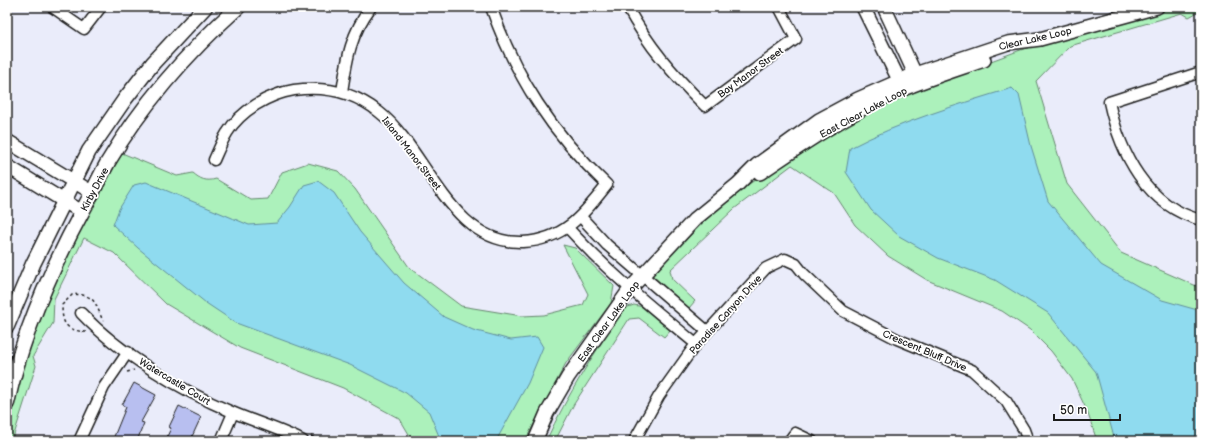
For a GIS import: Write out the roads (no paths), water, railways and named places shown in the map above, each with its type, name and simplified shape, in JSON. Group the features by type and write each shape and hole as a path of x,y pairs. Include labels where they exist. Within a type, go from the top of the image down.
{"main road":[{"path":"7,326 32,264 89,151 125,99 153,63 205,7"},
{"name":"Kirby Drive","path":"7,403 16,365 31,320 64,246 108,162 143,112 198,46 238,7"}],"street":[{"path":"52,7 84,29 101,7"},
{"path":"342,92 349,48 357,28 371,7"},
{"name":"Island Manor Street","path":"214,160 227,132 243,115 262,101 290,91 306,89 321,89 342,92 368,104 391,123 461,216 479,231 492,237 517,242 542,239 568,228 581,217 607,185 568,145 530,93 503,40 491,7"},
{"name":"Bay Manor Street","path":"627,7 657,55 671,72 705,106 796,39 779,7"},
{"path":"863,7 909,80"},
{"path":"884,7 909,80"},
{"name":"Clear Lake Loop","path":"909,80 1008,43 1040,38 1157,7"},
{"path":"1201,72 1109,102 1114,125 1125,154 1153,193 1176,210 1201,220"},
{"name":"East Clear Lake Loop","path":"535,441 547,413 568,377 590,344 630,289 695,219 738,184 757,165 819,120 909,80"},
{"path":"7,141 92,193"},
{"path":"7,166 82,212"},
{"path":"581,217 607,245 707,331"},
{"path":"568,228 593,255 630,289 696,344"},
{"name":"Crescent Bluff Drive","path":"766,268 785,259 796,264 804,274 843,311 896,339 972,370 1006,401 1024,430 1028,441"},
{"name":"Paradise Canyon Drive","path":"634,441 659,396 696,344 766,268"},
{"path":"663,317 675,304"},
{"name":"Watercastle Court","path":"81,313 94,327 128,352 198,396 233,413 303,441"},
{"path":"79,441 104,387 128,352"},
{"path":"221,441 233,413"},
{"path":"789,441 795,433 812,441"}],"water":[{"path":"1012,88 1019,95 1031,146 1048,201 1101,265 1162,300 1201,311 1201,441 1115,441 1096,372 1048,313 995,280 938,258 899,236 871,210 846,172 850,148 908,122 950,107"},
{"path":"318,181 334,193 360,232 404,283 444,317 473,330 511,340 537,337 543,347 528,383 496,441 441,441 429,412 406,393 350,365 236,323 206,303 138,248 113,225 119,209 134,185 146,182 249,225 277,223 290,207 304,185"}]}
